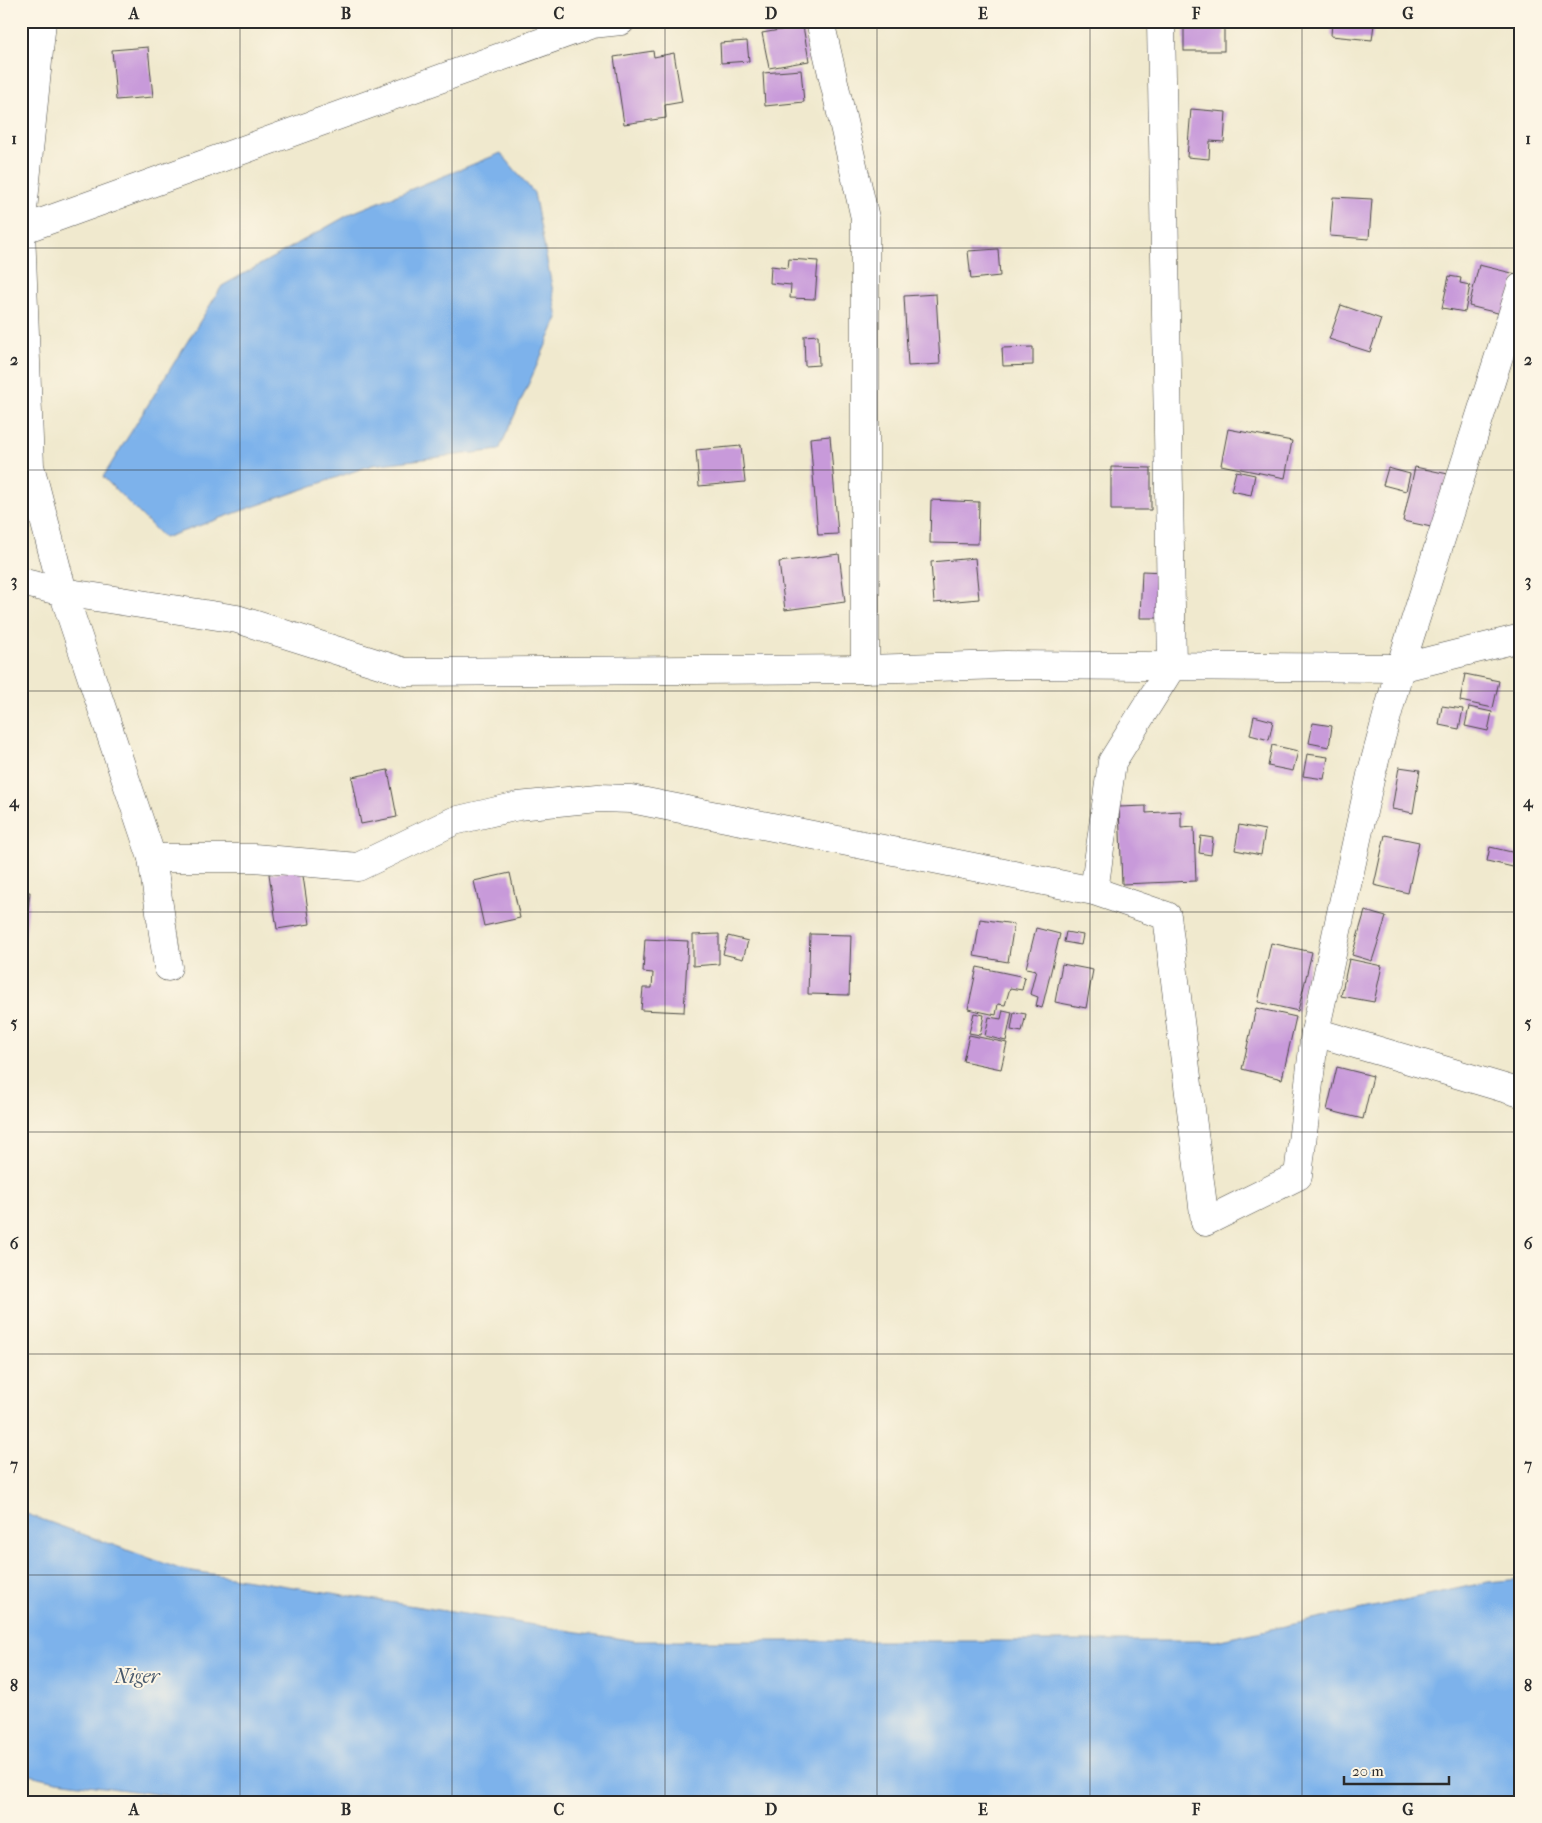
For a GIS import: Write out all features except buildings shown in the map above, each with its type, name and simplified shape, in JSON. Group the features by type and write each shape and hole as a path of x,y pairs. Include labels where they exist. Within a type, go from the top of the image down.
{"street":[{"path":"42,21 21,230 30,466 62,592 152,858 168,967"},
{"path":"21,230 592,24 621,21"},
{"path":"820,21 865,218 865,669"},
{"path":"1094,891 1112,762 1172,666 1161,21"},
{"path":"152,858 254,858 358,867 454,821 518,806 598,798 631,799 1094,891 1167,916 1205,1222 1298,1176 1316,1032 1371,775 1400,668 1521,287"},
{"path":"21,582 62,592 237,619 405,672 865,669 1006,665 1400,668 1521,638"},
{"path":"1316,1032 1521,1093"}],"water":[{"path":"501,153 534,193 558,318 499,450 372,465 164,538 103,477 222,286 352,213"},
{"name":"Niger","path":"21,1512 180,1569 635,1641 1216,1641 1488,1582 1521,1579 1521,1802 216,1802 57,1781 21,1773"}]}
